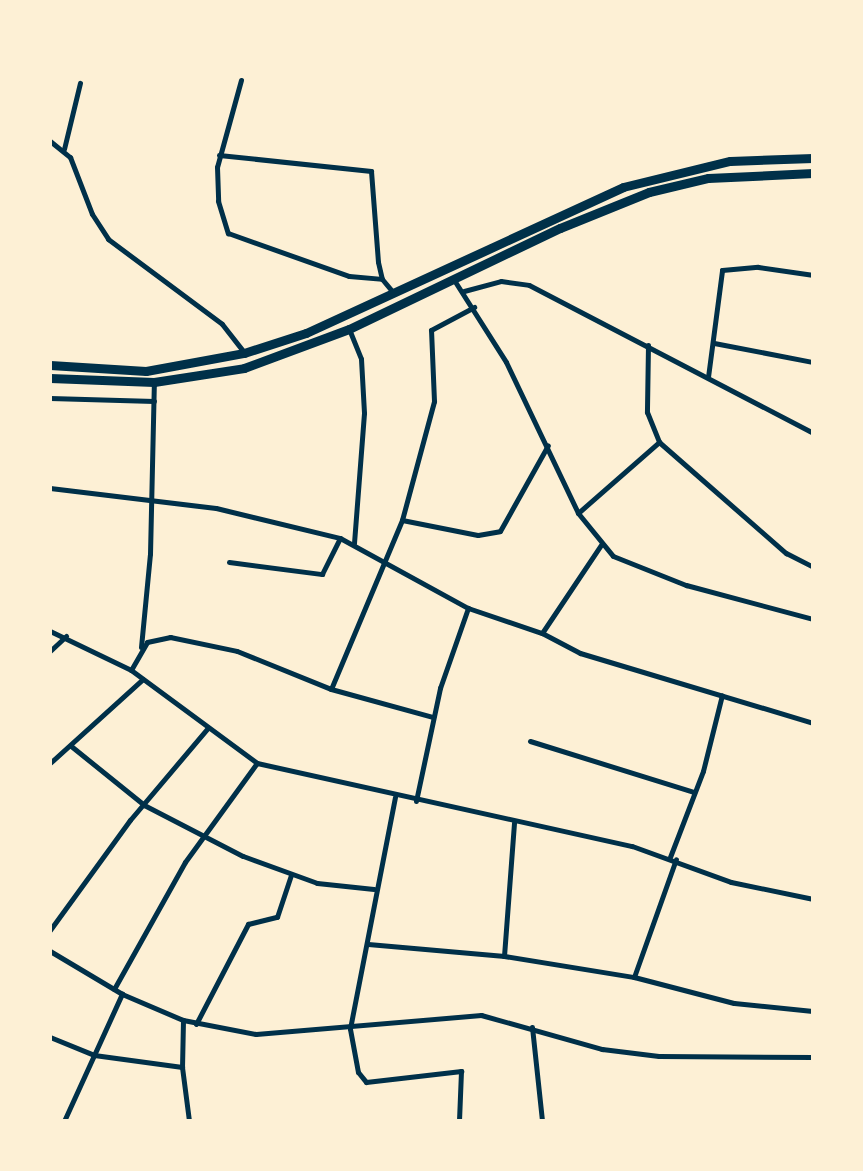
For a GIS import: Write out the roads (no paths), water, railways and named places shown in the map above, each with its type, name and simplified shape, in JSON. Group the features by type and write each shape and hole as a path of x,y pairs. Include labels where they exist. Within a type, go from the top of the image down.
{"main road":[{"path":"50,365 146,371 244,353 394,293 623,187 730,161 813,158"},
{"path":"50,378 154,382 266,362 349,329 649,192 708,178 813,173"}],"street":[{"path":"241,80 219,155 216,187 228,233 349,276 382,279"},
{"path":"64,149 80,83"},
{"path":"50,141 64,149 108,239 222,324 244,353"},
{"path":"219,155 371,171 382,279 394,293"},
{"path":"708,377 722,270 758,267 813,275"},
{"path":"454,280 474,307 548,445 578,513 601,545 632,568 813,619"},
{"path":"464,291 519,282 648,345 813,433"},
{"path":"331,689 402,520 434,401 431,330 474,307"},
{"path":"349,329 361,359 364,413 354,544"},
{"path":"714,343 813,362"},
{"path":"648,345 647,412 659,442 786,553 813,567"},
{"path":"131,670 141,647 152,499 154,382"},
{"path":"50,398 154,401"},
{"path":"578,513 659,442"},
{"path":"402,520 478,535 500,531 548,445"},
{"path":"50,488 216,508 340,538 468,608 542,633 618,667 813,723"},
{"path":"229,562 322,574 340,538"},
{"path":"542,633 601,545"},
{"path":"416,801 433,717 468,608"},
{"path":"50,631 67,636 131,670 257,763 395,797 673,858 731,882 813,899"},
{"path":"50,651 67,636"},
{"path":"141,647 170,637 205,644 249,655 331,689 433,717"},
{"path":"50,763 143,679"},
{"path":"634,977 722,695"},
{"path":"50,930 144,805 207,729"},
{"path":"530,741 694,792"},
{"path":"71,746 144,805 204,835 291,875 374,889"},
{"path":"114,989 204,835 257,763"},
{"path":"395,797 374,889 368,944 350,1029 362,1081 461,1071 459,1121"},
{"path":"504,956 514,822"},
{"path":"196,1024 248,924 277,917 291,875"},
{"path":"368,944 504,956 634,977 734,1003 813,1011"},
{"path":"50,951 122,994 183,1020 256,1034 350,1029 466,1015 532,1027 602,1049 659,1056 813,1057"},
{"path":"64,1121 122,994"},
{"path":"183,1020 182,1067 189,1121"},
{"path":"532,1027 542,1121"},
{"path":"50,1037 94,1055 182,1067"}]}
